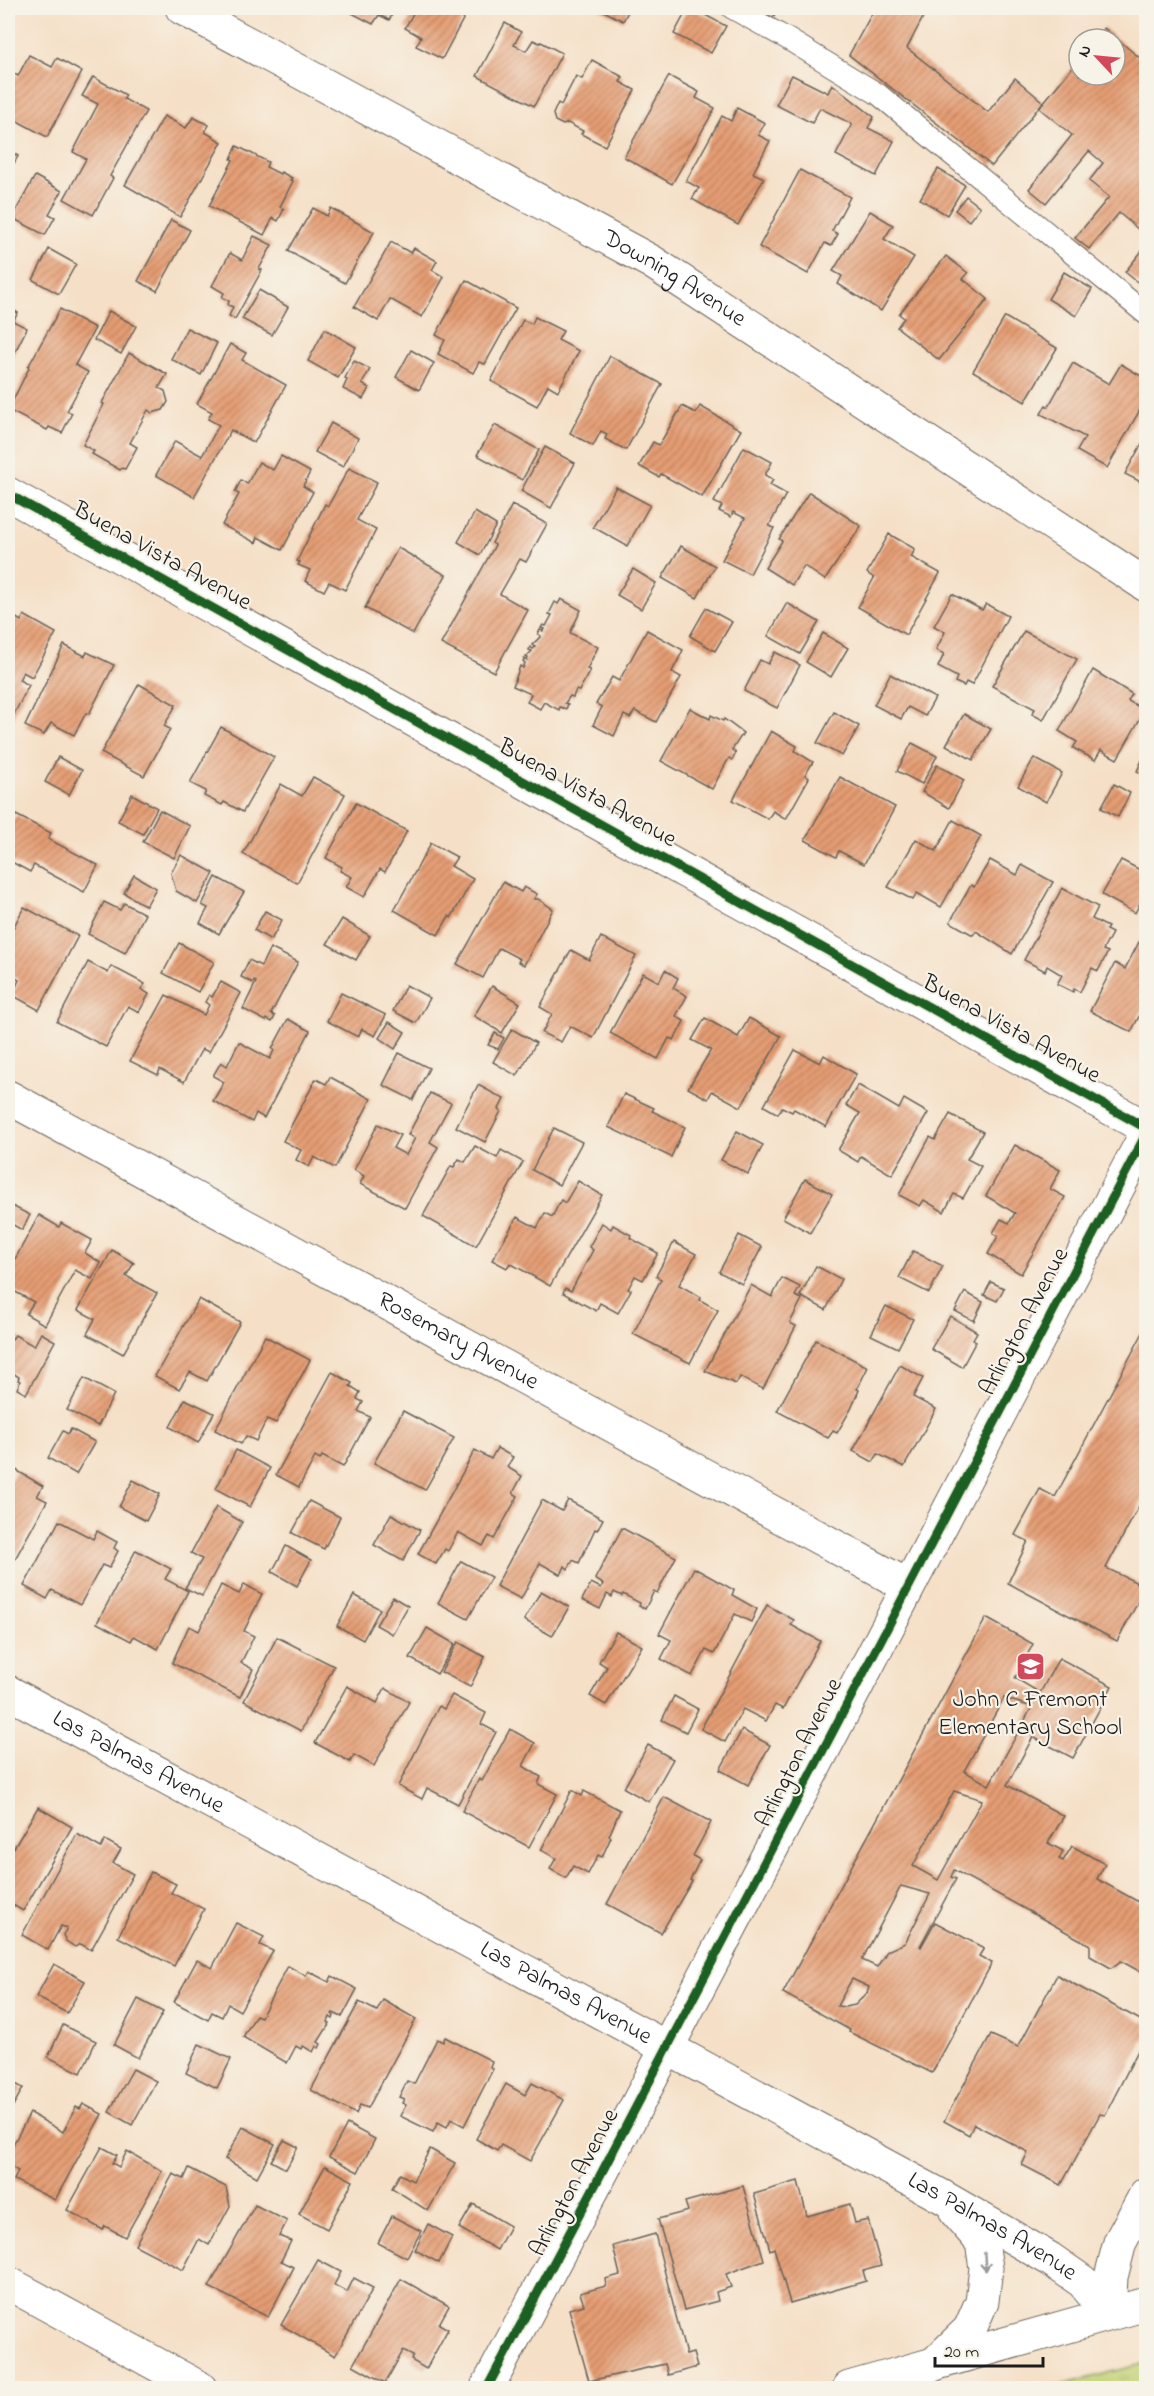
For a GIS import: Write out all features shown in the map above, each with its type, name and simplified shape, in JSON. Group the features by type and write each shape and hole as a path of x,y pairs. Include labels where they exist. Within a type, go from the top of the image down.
{"street":[{"name":"Downing Avenue","path":"182,8 652,262 1146,585"},
{"name":"Buena Vista Avenue","path":"8,494 1146,1128"},
{"name":"Rosemary Avenue","path":"8,1097 908,1586"},
{"name":"Arlington Avenue","path":"490,2385 669,2048 908,1586 1146,1134"},
{"name":"Las Palmas Avenue","path":"8,1692 943,2197 1083,2282 1109,2314"},
{"path":"1109,2314 1111,2277 1120,2242 1146,2194"},
{"path":"933,2365 970,2329 982,2301 986,2268 982,2242 943,2197"},
{"path":"8,2283 200,2388"},
{"path":"849,2388 1146,2304"}],"lane":[{"path":"732,8 878,94 1146,314"}],"green space":[{"path":"1146,2363 1146,2388 1050,2388"}],"building":[{"path":"347,8 396,8 389,20 379,15 373,24 346,10"},
{"path":"416,8 469,8 442,59 416,46 421,37 405,28"},
{"path":"598,8 630,8 623,21"},
{"path":"688,8 726,26 711,53 674,34"},
{"path":"756,8 778,8 773,18"},
{"path":"875,8 928,8 907,48 988,112 1015,78 1043,102 992,166 849,55"},
{"path":"505,23 521,32 514,45 526,51 533,40 562,53 534,106 477,76"},
{"path":"1127,47 1146,63 1146,236 1119,213 1089,249 1075,238 1109,197 1089,181 1103,163 1089,151 1046,203 1029,189 1072,135 1039,108 1067,74 1067,87 1127,87"},
{"path":"29,55 52,67 57,58 82,72 47,137 8,116 8,79 11,72 18,76"},
{"path":"592,60 623,77 620,82 635,90 605,146 581,134 583,131 568,123 563,125 555,121 553,114 558,103 561,105 576,76 582,79"},
{"path":"792,75 828,93 832,84 874,117 868,128 894,141 876,176 836,155 852,124 820,108 812,123 776,105"},
{"path":"669,76 699,92 696,98 715,108 672,184 624,157"},
{"path":"93,77 126,95 124,99 146,111 110,176 113,178 93,215 64,199 86,159 73,152 98,104 82,96"},
{"path":"737,108 765,123 758,135 770,141 753,173 764,178 738,225 692,199 699,188 686,181 722,116 731,121"},
{"path":"164,116 186,128 193,117 209,125 205,132 222,142 180,217 125,185"},
{"path":"237,146 268,162 266,167 280,174 281,172 293,181 280,207 284,209 278,221 273,218 264,235 209,206 233,160 231,159"},
{"path":"8,150 18,156 8,174"},
{"path":"938,169 965,185 947,215 920,199"},
{"path":"800,170 850,197 832,231 838,234 831,246 825,243 808,274 759,247"},
{"path":"35,176 62,191 49,214 55,217 45,235 12,218"},
{"path":"966,196 980,207 969,221 955,210"},
{"path":"313,208 327,216 331,208 374,232 345,283 288,251"},
{"path":"870,211 893,225 884,239 914,257 881,311 838,284 842,276 833,271"},
{"path":"171,220 190,230 157,291 138,281"},
{"path":"254,236 272,245 259,269 262,270 235,319 229,316 233,307 228,305 229,301 222,297 224,293 212,286 230,253 242,260"},
{"path":"391,242 411,253 414,248 437,261 432,270 444,277 422,317 390,299 378,321 354,307"},
{"path":"1146,246 1146,289 1125,272"},
{"path":"49,249 76,264 59,294 33,280"},
{"path":"946,256 968,273 963,279 988,299 939,360 897,327 904,318 899,314"},
{"path":"1064,272 1092,289 1076,316 1048,299"},
{"path":"466,280 516,308 485,364 479,362 473,373 438,354 445,340 436,335"},
{"path":"259,290 288,307 272,335 242,319"},
{"path":"8,307 18,313 13,321 27,328 8,366"},
{"path":"60,309 95,328 75,365 88,372 67,411 72,413 62,433 49,427 47,430 8,410 28,367"},
{"path":"109,311 136,326 121,354 94,340"},
{"path":"535,317 563,331 558,340 579,351 558,391 548,385 537,406 491,381 523,320 532,324"},
{"path":"1005,317 1057,348 1025,402 973,371"},
{"path":"187,328 217,343 201,375 171,359"},
{"path":"325,329 356,347 338,378 308,361"},
{"path":"230,344 246,353 242,360 286,385 254,443 231,430 194,497 156,475 175,441 202,456 219,425 208,419 212,412 197,404"},
{"path":"411,350 434,363 419,390 396,377"},
{"path":"129,353 167,374 159,388 165,391 168,402 163,410 152,413 148,410 130,443 137,447 125,469 120,470 92,454 94,451 83,445"},
{"path":"610,356 662,384 626,450 605,439 607,434 601,431 593,446 570,433"},
{"path":"354,361 370,369 362,384 369,388 363,399 343,389 347,380 345,378"},
{"path":"1073,363 1109,384 1121,364 1146,379 1146,399 1107,468 1077,451 1085,437 1041,414 1046,405 1048,407"},
{"path":"682,406 696,413 700,406 741,430 702,497 661,474 659,477 639,466 653,442 659,445"},
{"path":"331,423 358,438 343,467 315,452"},
{"path":"495,425 539,450 522,480 477,455"},
{"path":"1146,436 1146,494 1141,491 1145,484 1125,474"},
{"path":"545,447 575,463 551,508 521,491"},
{"path":"744,447 772,462 765,475 773,480 770,485 786,494 769,526 774,528 750,574 722,560 745,518 733,512 731,517 719,511 722,506 714,502"},
{"path":"281,456 310,472 303,486 313,492 282,550 258,537 256,543 222,525 239,494 235,492 241,480 247,484 259,462 273,470"},
{"path":"349,468 377,482 357,520 376,530 345,590 329,582 324,591 305,581 310,570 298,565 300,562 297,561 325,504 328,506"},
{"path":"616,487 650,505 627,546 593,527"},
{"path":"809,492 861,526 825,580 804,566 792,585 765,568 782,541 779,539"},
{"path":"512,505 547,524 526,562 520,559 500,594 528,610 494,672 441,644 495,545 492,543"},
{"path":"475,512 496,525 480,555 458,542"},
{"path":"889,534 915,549 911,557 940,573 906,635 858,607 874,578 867,573"},
{"path":"681,546 715,566 697,598 662,578"},
{"path":"398,548 446,575 413,634 365,608"},
{"path":"633,569 656,583 641,609 617,595"},
{"path":"952,594 982,610 986,604 1008,616 972,685 966,682 964,686 955,682 957,677 938,667 944,654 936,650 945,632 934,626"},
{"path":"561,599 581,610 570,633 598,647 579,691 576,690 573,697 570,696 565,703 568,704 566,709 560,707 559,710 544,702 540,709 527,702 531,694 513,686 520,666 523,668 524,659 527,660 526,657 532,651 529,650 530,647 533,649 535,647 532,645 541,636 538,634 540,630 543,631 544,629 541,628 543,625 546,626 552,615 549,614 555,602 558,604"},
{"path":"787,603 819,622 800,654 768,636"},
{"path":"706,608 732,622 715,651 690,636"},
{"path":"8,613 21,621 24,615 56,633 32,677 23,672 19,680 29,685 8,726"},
{"path":"647,630 683,650 672,672 681,677 656,722 635,711 630,718 624,715 614,736 593,725 602,707 596,704 612,677 619,681"},
{"path":"1024,631 1077,659 1043,720 1032,714 1035,709 992,686"},
{"path":"823,633 848,648 831,677 806,662"},
{"path":"64,645 85,656 87,652 114,665 89,714 86,713 74,735 51,723 44,735 25,726"},
{"path":"775,652 800,665 777,708 744,691 760,660 768,664"},
{"path":"1093,670 1132,694 1128,701 1145,710 1117,759 1101,750 1095,760 1073,748 1077,742 1059,731"},
{"path":"890,674 935,698 925,716 908,707 901,719 874,705"},
{"path":"139,684 176,705 164,726 170,729 144,776 101,753"},
{"path":"690,708 710,719 711,715 723,721 724,719 743,733 732,750 736,753 732,760 729,758 712,789 661,761"},
{"path":"834,712 859,726 842,756 817,743"},
{"path":"964,714 991,729 973,760 946,745"},
{"path":"221,727 274,757 243,812 224,802 222,805 204,796 206,791 190,783"},
{"path":"771,731 797,746 795,751 813,762 805,775 809,778 786,819 773,811 768,819 733,800"},
{"path":"912,743 937,756 922,784 897,771"},
{"path":"1146,752 1146,776 1137,771"},
{"path":"58,757 82,770 69,795 45,782"},
{"path":"1034,758 1062,773 1046,802 1018,786"},
{"path":"937,765 964,780 949,808 922,792"},
{"path":"313,777 345,794 297,883 243,854 281,784 302,796"},
{"path":"840,777 895,807 864,864 839,851 836,857 805,840"},
{"path":"1114,784 1130,793 1118,817 1101,808"},
{"path":"132,794 157,808 143,834 118,821"},
{"path":"356,803 407,831 385,872 380,869 364,897 346,887 352,877 340,871 342,867 326,858"},
{"path":"160,810 190,826 174,858 143,842"},
{"path":"16,815 51,833 48,839 98,865 84,892 34,865 30,872 8,860 8,831"},
{"path":"953,820 981,836 941,907 917,893 913,900 888,887 916,839 936,851"},
{"path":"431,843 457,857 451,866 473,879 451,918 449,916 438,935 394,910"},
{"path":"181,855 214,873 197,903 176,891 171,873"},
{"path":"990,860 1017,875 1022,865 1053,882 1012,954 976,931 973,935 950,922 971,885 974,887"},
{"path":"1121,860 1146,873 1146,891 1135,913 1102,895"},
{"path":"134,875 156,888 146,906 124,893"},
{"path":"216,877 244,892 219,934 200,923 208,908 202,905"},
{"path":"503,882 521,892 524,887 537,894 534,899 538,899 553,909 524,965 518,962 520,959 499,948 483,978 457,964"},
{"path":"1062,888 1098,907 1092,919 1108,927 1106,930 1112,933 1103,950 1108,952 1098,971 1092,968 1080,992 1074,989 1073,992 1057,984 1062,975 1047,966 1045,971 1024,960"},
{"path":"104,902 120,910 124,903 145,914 125,953 88,934"},
{"path":"24,907 78,936 39,1010 12,995 19,980 8,974 8,938"},
{"path":"265,911 282,920 271,940 254,930"},
{"path":"342,919 370,936 356,960 327,944"},
{"path":"601,937 636,956 593,1038 570,1026 561,1042 542,1033 552,1014 540,1007 571,950 589,960"},
{"path":"1139,942 1146,947 1146,1003 1131,1032 1090,1011 1115,963 1125,969"},
{"path":"179,943 214,962 198,992 163,973"},
{"path":"270,948 298,962 271,1014 275,1016 272,1022 243,1009 256,982 253,983 241,977 249,960 261,966"},
{"path":"88,962 108,973 111,966 145,984 141,989 149,994 139,1012 128,1006 106,1047 57,1022"},
{"path":"665,970 678,978 673,988 687,996 676,1016 684,1021 674,1040 669,1038 658,1059 610,1033 643,973 659,982"},
{"path":"221,982 241,993 209,1052 202,1049 184,1082 160,1069 158,1075 130,1061 166,995 204,1015 209,1005 205,1002 209,995 212,997"},
{"path":"406,985 430,998 416,1023 393,1011"},
{"path":"492,986 520,1003 502,1033 474,1016"},
{"path":"341,993 386,1015 375,1036 362,1029 358,1037 327,1021"},
{"path":"705,1018 738,1037 749,1018 781,1036 741,1107 712,1091 708,1099 688,1088 711,1050 692,1040"},
{"path":"288,1019 310,1031 264,1118 256,1113 252,1122 213,1101 224,1082 213,1076 221,1062 227,1066 239,1042 270,1059 274,1050 272,1049"},
{"path":"389,1022 405,1032 395,1049 379,1038"},
{"path":"512,1029 536,1043 517,1076 493,1062"},
{"path":"495,1033 504,1038 498,1049 488,1045"},
{"path":"795,1050 820,1063 824,1055 856,1074 826,1127 794,1109 792,1112 782,1107 778,1114 764,1106"},
{"path":"399,1053 429,1068 413,1100 383,1085"},
{"path":"330,1077 371,1099 335,1168 314,1157 309,1167 296,1160 301,1150 283,1141 316,1079 326,1084"},
{"path":"478,1085 504,1099 499,1109 501,1111 485,1142 456,1127"},
{"path":"858,1085 899,1109 904,1099 928,1113 892,1175 861,1156 858,1162 838,1150 860,1113 846,1105"},
{"path":"430,1093 451,1103 430,1142 438,1147 405,1208 360,1184 364,1176 354,1170 378,1124 400,1135 393,1148 406,1155 415,1138 408,1135"},
{"path":"624,1094 654,1108 652,1111 685,1127 671,1157 608,1127"},
{"path":"950,1114 983,1132 967,1159 981,1166 963,1198 954,1194 944,1212 924,1200 920,1206 899,1195 930,1137 935,1140"},
{"path":"554,1128 582,1142 559,1185 532,1170"},
{"path":"737,1131 763,1145 748,1174 721,1160"},
{"path":"1015,1145 1060,1170 1050,1189 1065,1197 1021,1274 988,1254 998,1236 993,1233 1001,1219 1009,1223 1015,1213 986,1196"},
{"path":"475,1146 497,1158 501,1150 523,1162 476,1246 423,1216 451,1166 454,1167 459,1159 465,1162"},
{"path":"805,1179 832,1194 810,1233 783,1218"},
{"path":"578,1181 602,1195 550,1286 510,1263 507,1268 492,1260 517,1217 537,1228 545,1213 552,1217 561,1200 565,1203"},
{"path":"8,1204 30,1215 22,1230 8,1222"},
{"path":"39,1215 59,1227 61,1223 92,1240 85,1253 101,1263 92,1279 75,1270 45,1325 26,1314 34,1302 8,1288 8,1272"},
{"path":"602,1223 611,1229 613,1225 631,1235 630,1238 658,1253 643,1280 635,1276 628,1289 631,1290 618,1313 600,1303 596,1311 563,1293 565,1288 571,1291 593,1250 589,1247"},
{"path":"739,1235 762,1247 742,1284 719,1272"},
{"path":"674,1242 696,1254 679,1285 718,1310 690,1363 633,1334 661,1279 656,1276"},
{"path":"112,1250 134,1263 126,1276 157,1293 123,1354 87,1334 95,1319 78,1310"},
{"path":"913,1251 943,1266 929,1293 899,1278"},
{"path":"816,1266 841,1279 826,1310 800,1296"},
{"path":"782,1278 800,1287 795,1296 802,1299 790,1323 796,1326 763,1389 740,1377 736,1384 705,1371 751,1285 772,1297"},
{"path":"991,1282 1004,1288 997,1301 984,1295"},
{"path":"965,1292 983,1302 974,1321 955,1311"},
{"path":"199,1299 240,1322 207,1381 190,1372 179,1389 155,1376"},
{"path":"886,1306 913,1319 898,1348 871,1335"},
{"path":"950,1316 977,1332 973,1339 976,1341 962,1367 931,1349"},
{"path":"1146,1327 1146,1493 1106,1568 1146,1587 1117,1641 1008,1583 1028,1541 1015,1535 1040,1489 1055,1497"},
{"path":"41,1333 55,1341 26,1394 17,1389 19,1377 8,1370 8,1337 12,1339 15,1335 34,1346"},
{"path":"265,1336 310,1360 276,1423 267,1419 256,1441 246,1436 241,1444 215,1430"},
{"path":"816,1340 868,1367 857,1389 859,1390 851,1409 837,1433 833,1431 828,1438 777,1411"},
{"path":"900,1365 923,1378 913,1397 936,1409 904,1467 878,1454 873,1462 853,1451"},
{"path":"332,1372 352,1383 350,1386 360,1392 357,1399 363,1402 358,1411 370,1417 343,1467 322,1456 320,1460 315,1457 299,1487 276,1475"},
{"path":"84,1378 114,1394 98,1426 67,1410"},
{"path":"185,1399 214,1413 198,1443 170,1427"},
{"path":"403,1411 454,1438 425,1490 374,1463"},
{"path":"71,1429 95,1442 76,1474 48,1458 63,1431 68,1434"},
{"path":"497,1448 513,1457 507,1467 522,1476 513,1493 518,1496 494,1539 489,1536 483,1546 458,1532 448,1551 445,1549 436,1564 418,1554 475,1450 491,1459"},
{"path":"236,1450 270,1468 250,1507 216,1489"},
{"path":"16,1470 43,1486 37,1496 47,1501 10,1568 8,1567 8,1480 10,1481"},
{"path":"133,1480 160,1494 146,1521 119,1507"},
{"path":"542,1500 562,1511 568,1500 603,1519 597,1530 595,1529 579,1563 573,1560 568,1569 565,1566 561,1575 540,1563 521,1599 496,1586"},
{"path":"309,1501 340,1517 324,1549 292,1533"},
{"path":"216,1507 242,1522 202,1596 185,1588 202,1559 191,1553"},
{"path":"391,1514 420,1530 403,1561 374,1545"},
{"path":"59,1521 93,1539 97,1531 117,1542 114,1548 118,1551 109,1568 102,1565 80,1605 52,1590 47,1599 24,1586"},
{"path":"622,1528 676,1557 657,1593 654,1591 645,1609 639,1606 640,1603 614,1592 612,1597 607,1594 600,1609 582,1600 591,1583 601,1588 603,1584 595,1579"},
{"path":"286,1546 311,1560 297,1586 272,1572"},
{"path":"136,1550 171,1569 165,1579 188,1591 158,1649 134,1636 131,1641 97,1623"},
{"path":"461,1561 491,1577 468,1619 438,1603"},
{"path":"694,1568 734,1590 732,1595 757,1609 751,1622 735,1614 714,1654 706,1650 692,1676 661,1659 671,1640 659,1634"},
{"path":"244,1584 262,1594 244,1631 254,1636 241,1663 253,1669 240,1697 172,1663 189,1626 199,1631 221,1585 239,1594"},
{"path":"541,1591 569,1607 552,1636 524,1620"},
{"path":"354,1595 380,1609 363,1640 337,1626"},
{"path":"393,1597 408,1606 392,1634 376,1625"},
{"path":"767,1605 794,1620 791,1625 820,1641 783,1709 775,1705 766,1721 743,1709 725,1742 701,1729"},
{"path":"986,1618 1033,1644 1015,1678 1040,1693 1059,1658 1112,1686 1073,1758 1033,1737 1007,1785 1064,1816 1048,1843 1063,1851 1059,1859 1063,1861 1072,1846 1105,1864 1097,1879 1146,1906 1146,1975 1121,1961 1111,1968 1090,1956 1090,1945 954,1870 951,1877 956,1879 920,1946 935,1922 984,1948 979,1956 992,1963 932,2073 849,2032 850,2030 783,1993","holes":["1004,1698 1032,1707 989,1785 964,1771","954,1791 982,1800 938,1880 913,1866","901,1886 930,1894 905,1943 887,1951 877,1967 862,1960","852,1979 869,1987 867,1993 855,2005 837,2006"]},
{"path":"427,1628 455,1644 437,1674 410,1658"},
{"path":"616,1632 642,1646 606,1705 590,1696 607,1667 599,1662"},
{"path":"277,1637 334,1666 301,1731 244,1701"},
{"path":"458,1642 485,1657 470,1687 441,1672"},
{"path":"347,1686 377,1703 385,1688 409,1702 374,1766 354,1755 350,1762 315,1743"},
{"path":"452,1695 486,1713 481,1724 496,1732 458,1804 427,1788 422,1799 398,1786 439,1706 444,1709"},
{"path":"674,1696 698,1709 686,1732 662,1720"},
{"path":"510,1729 535,1743 523,1766 541,1777 538,1784 557,1794 529,1847 462,1811 479,1779 482,1781"},
{"path":"742,1730 770,1745 748,1785 720,1770"},
{"path":"648,1745 673,1759 649,1802 624,1788"},
{"path":"572,1790 582,1796 584,1791 620,1810 602,1857 598,1855 588,1874 573,1866 566,1878 550,1869 556,1858 541,1850"},
{"path":"664,1797 711,1822 693,1856 700,1860 690,1880 692,1881 661,1933 607,1904"},
{"path":"38,1807 72,1827 23,1911 8,1902 8,1845 14,1848"},
{"path":"77,1834 101,1848 105,1840 121,1849 113,1863 133,1874 91,1950 81,1944 75,1947 66,1941 63,1935 67,1928 61,1926 48,1950 22,1935"},
{"path":"151,1872 176,1884 171,1893 204,1909 174,1966 118,1937"},
{"path":"236,1923 264,1937 260,1945 273,1951 240,2011 228,2004 222,2017 212,2012 208,2020 174,2002 197,1960 212,1968"},
{"path":"54,1964 85,1981 67,2013 36,1997"},
{"path":"288,1966 306,1976 308,1971 329,1982 332,1976 357,1989 342,2017 333,2013 333,2019 330,2017 328,2022 330,2023 318,2042 321,2044 319,2048 316,2046 313,2052 303,2046 301,2049 296,2046 287,2063 243,2037 256,2015 261,2017"},
{"path":"1057,1975 1146,2023 1146,2035 1105,2115 1100,2114 1061,2185 1022,2165 1028,2152 974,2124 969,2135 944,2121 991,2035 1018,2047"},
{"path":"138,1999 163,2012 138,2058 114,2045"},
{"path":"383,2000 416,2019 368,2108 360,2105 356,2114 311,2090 359,2002 377,2011"},
{"path":"63,2025 96,2041 81,2073 48,2057"},
{"path":"445,2037 492,2061 490,2067 493,2069 464,2126 451,2119 447,2127 438,2122 433,2132 400,2116 406,2105 402,2103 404,2099 399,2097 407,2081 414,2084 437,2039 443,2042"},
{"path":"199,2044 231,2059 217,2088 186,2073"},
{"path":"133,2069 156,2081 132,2125 109,2112"},
{"path":"8,2080 23,2088 8,2115"},
{"path":"532,2083 564,2100 530,2161 501,2145 497,2151 476,2139 506,2084 525,2095"},
{"path":"83,2104 102,2114 55,2200 14,2180 18,2171 8,2165 8,2154 30,2113 63,2132 76,2107 80,2109"},
{"path":"347,2124 375,2139 358,2172 329,2157"},
{"path":"243,2127 275,2144 257,2177 225,2159"},
{"path":"284,2140 298,2147 286,2169 271,2161"},
{"path":"102,2147 117,2155 112,2163 119,2167 127,2151 162,2171 125,2237 105,2226 103,2230 67,2210"},
{"path":"430,2149 455,2163 428,2211 392,2188 400,2174 413,2181"},
{"path":"325,2166 353,2181 327,2229 299,2214"},
{"path":"189,2168 226,2187 230,2206 209,2245 199,2239 183,2270 135,2245 173,2174 184,2179"},
{"path":"798,2181 807,2216 850,2204 855,2223 868,2220 881,2266 863,2271 866,2281 790,2303 774,2248 770,2250 754,2194"},
{"path":"743,2186 764,2260 726,2274 731,2287 716,2292 718,2301 684,2310 658,2219 688,2211 685,2202"},
{"path":"473,2204 510,2226 497,2250 459,2228"},
{"path":"255,2205 287,2221 279,2236 291,2241 281,2261 294,2267 268,2317 209,2287"},
{"path":"392,2216 421,2231 407,2258 378,2243"},
{"path":"428,2224 452,2237 439,2263 415,2250"},
{"path":"655,2234 686,2355 693,2353 697,2367 668,2375 665,2364 589,2381 569,2309 584,2305 580,2293 606,2286 605,2279 620,2275 613,2246"},
{"path":"318,2260 341,2272 334,2285 347,2292 354,2278 373,2288 335,2356 281,2325"},
{"path":"401,2279 449,2306 439,2324 448,2329 426,2369 411,2360 413,2356 403,2351 385,2383 353,2365"}],"cycle path":[{"path":"8,494 1146,1128"},
{"path":"487,2388 1146,1134"}],"place":[{"name":"John C Fremont Elementary School","path":"1030,1667"}]}
